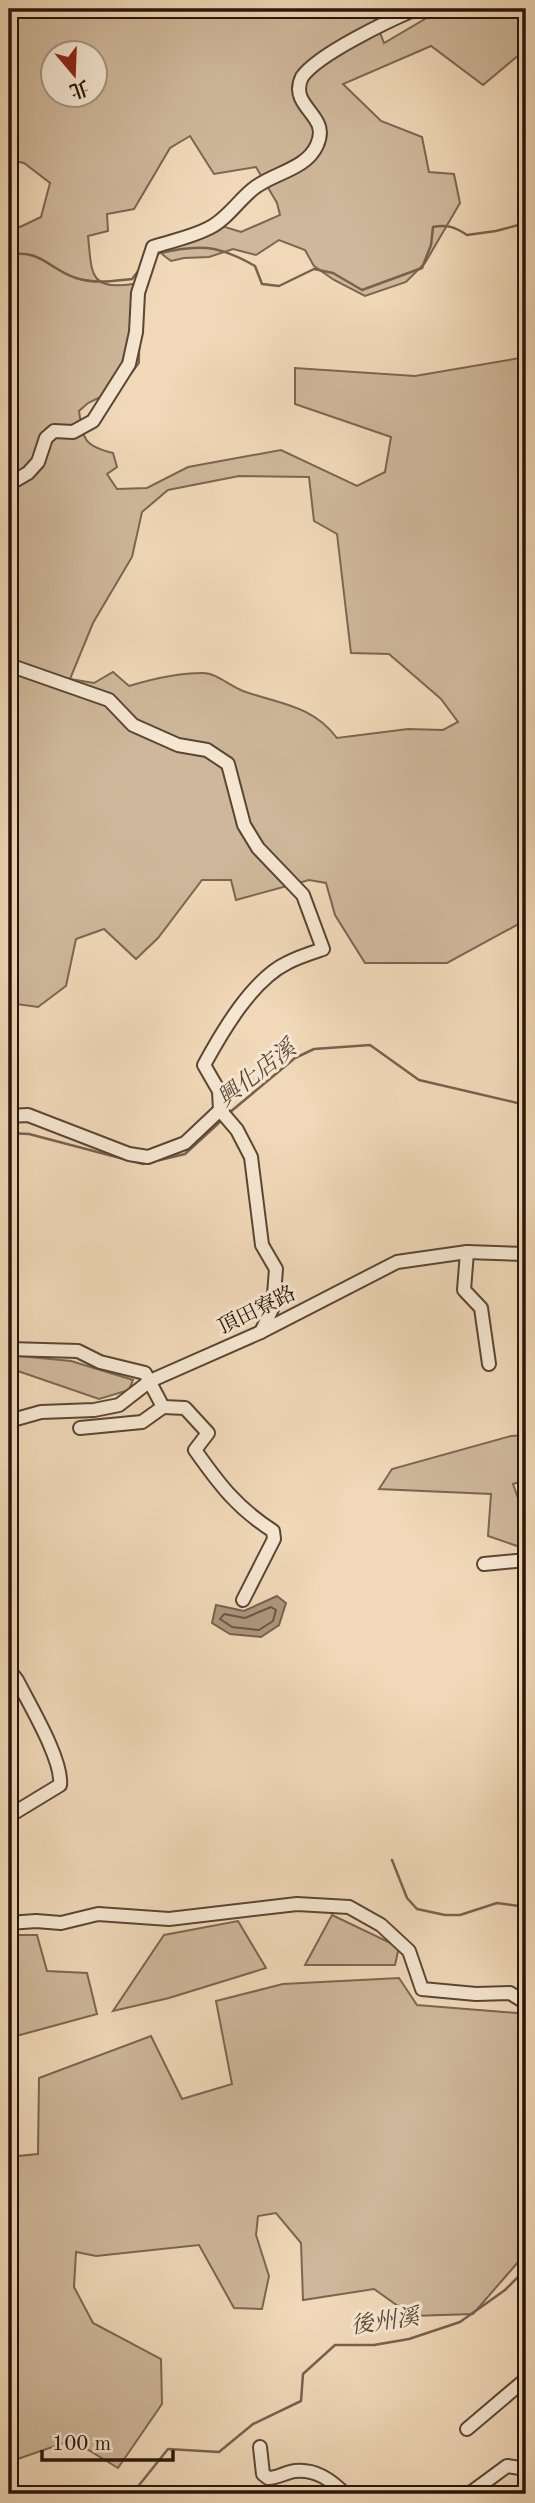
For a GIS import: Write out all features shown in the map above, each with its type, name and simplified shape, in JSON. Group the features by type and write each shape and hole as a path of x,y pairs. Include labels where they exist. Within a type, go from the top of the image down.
{"street":[{"path":"9,484 28,473 38,462 46,438 54,431 73,432 93,421 129,364 136,332 138,293 153,247 210,228 254,187 296,166 316,148 320,124 301,97 299,88 302,77 321,61 379,25 416,9"},
{"path":"9,665 109,700 133,725 178,745 207,750 228,764 244,825 258,848 303,895 323,949 285,964 258,985 216,1043 204,1065 219,1091 220,1110 237,1130 251,1157 262,1245 276,1269 273,1307 261,1332"},
{"path":"9,1116 28,1115 130,1154 148,1157 185,1143 220,1110"},
{"path":"467,1252 464,1290 481,1308 489,1364"},
{"name":"頂田寮路","path":"9,1421 41,1412 94,1410 119,1405 150,1381 261,1332 397,1262 467,1252 526,1254"},
{"path":"9,1349 78,1350 100,1362 145,1373 163,1406"},
{"path":"80,1427 142,1422 163,1406 185,1408 208,1433 195,1450 222,1489 250,1516 273,1531 274,1539 243,1600"},
{"path":"484,1564 526,1560"},
{"path":"9,1670 17,1680 53,1753 61,1776 60,1785 9,1816"},
{"path":"9,1923 61,1923 98,1914 169,1919 298,1904 349,1907 381,1926 409,1951 422,1989 476,1994 510,1993 526,2003"},
{"path":"467,2430 526,2379"},
{"path":"260,2447 263,2473 268,2479 294,2471 312,2472 331,2480 345,2494"},
{"path":"469,2494 507,2466 526,2469"}],"shaded area":[{"path":"9,9 371,9 384,43 442,9 500,9 513,16 526,10 526,49 483,85 431,46 343,84 381,121 422,137 429,172 454,174 460,203 425,263 406,282 365,296 314,266 305,250 279,240 256,255 233,249 209,257 171,261 163,255 160,246 222,226 241,232 280,215 277,203 256,167 214,174 190,136 170,148 134,209 107,214 108,231 88,236 90,260 95,276 108,285 133,284 140,305 139,363 121,387 88,403 79,411 86,440 113,453 117,467 107,474 117,489 147,488 188,467 281,450 357,486 385,472 391,437 295,404 295,368 415,376 526,357 526,920 447,963 365,963 335,915 326,883 309,880 236,900 231,880 202,880 158,938 136,959 104,929 76,939 66,986 38,1007 9,1003 9,220 20,227 41,217 50,183 24,163 9,160","holes":["239,476 309,477 314,521 337,534 351,653 389,654 441,699 458,722 443,730 408,729 337,738 306,712 243,691 208,674 175,675 129,686 113,672 94,683 70,679 93,623 132,557 142,512 168,490"]},
{"path":"9,1355 71,1361 133,1380 129,1390 99,1399 9,1368"},
{"path":"526,1435 526,1480 513,1484 526,1521 526,1549 488,1536 491,1494 379,1489 392,1469 511,1436"},
{"path":"332,1915 399,1947 395,1965 305,1965"},
{"path":"238,1921 266,1968 169,1998 113,2011 164,1935"},
{"path":"9,1935 37,1935 47,1971 87,1973 97,2014 9,2038"},
{"path":"399,1978 417,2005 517,2013 526,2017 526,2259 519,2261 473,2314 412,2316 374,2289 303,2300 301,2243 276,2213 258,2216 256,2235 269,2276 262,2309 234,2308 199,2245 96,2256 76,2252 74,2287 93,2323 161,2359 162,2404 118,2468 72,2440 9,2462 9,2157 38,2154 39,2078 151,2036 182,2099 232,2084 216,2001 283,1984"}],"water":[{"path":"277,1596 286,1603 279,1625 261,1637 230,1634 212,1623 216,1605 244,1611"}],"waterway":[{"path":"156,254 207,248 229,253 255,266 262,284 279,286 314,269 333,273 362,290 422,268 431,245 433,227 451,227 467,235 526,223"},
{"path":"9,255 37,257 67,274 90,281 132,279 140,269"},
{"name":"興化店溪","path":"229,1113 295,1058 314,1049 370,1045 419,1080 526,1105"},
{"name":"興化店溪","path":"9,1133 29,1134 143,1164 185,1154 222,1120"},
{"path":"392,1860 407,1898 417,1909 460,1915 497,1903 526,1907"},
{"name":"後州溪","path":"132,2494 168,2449 219,2452 253,2424 301,2401 303,2374 335,2345 374,2345 409,2339 460,2322 505,2290 526,2269"}]}
